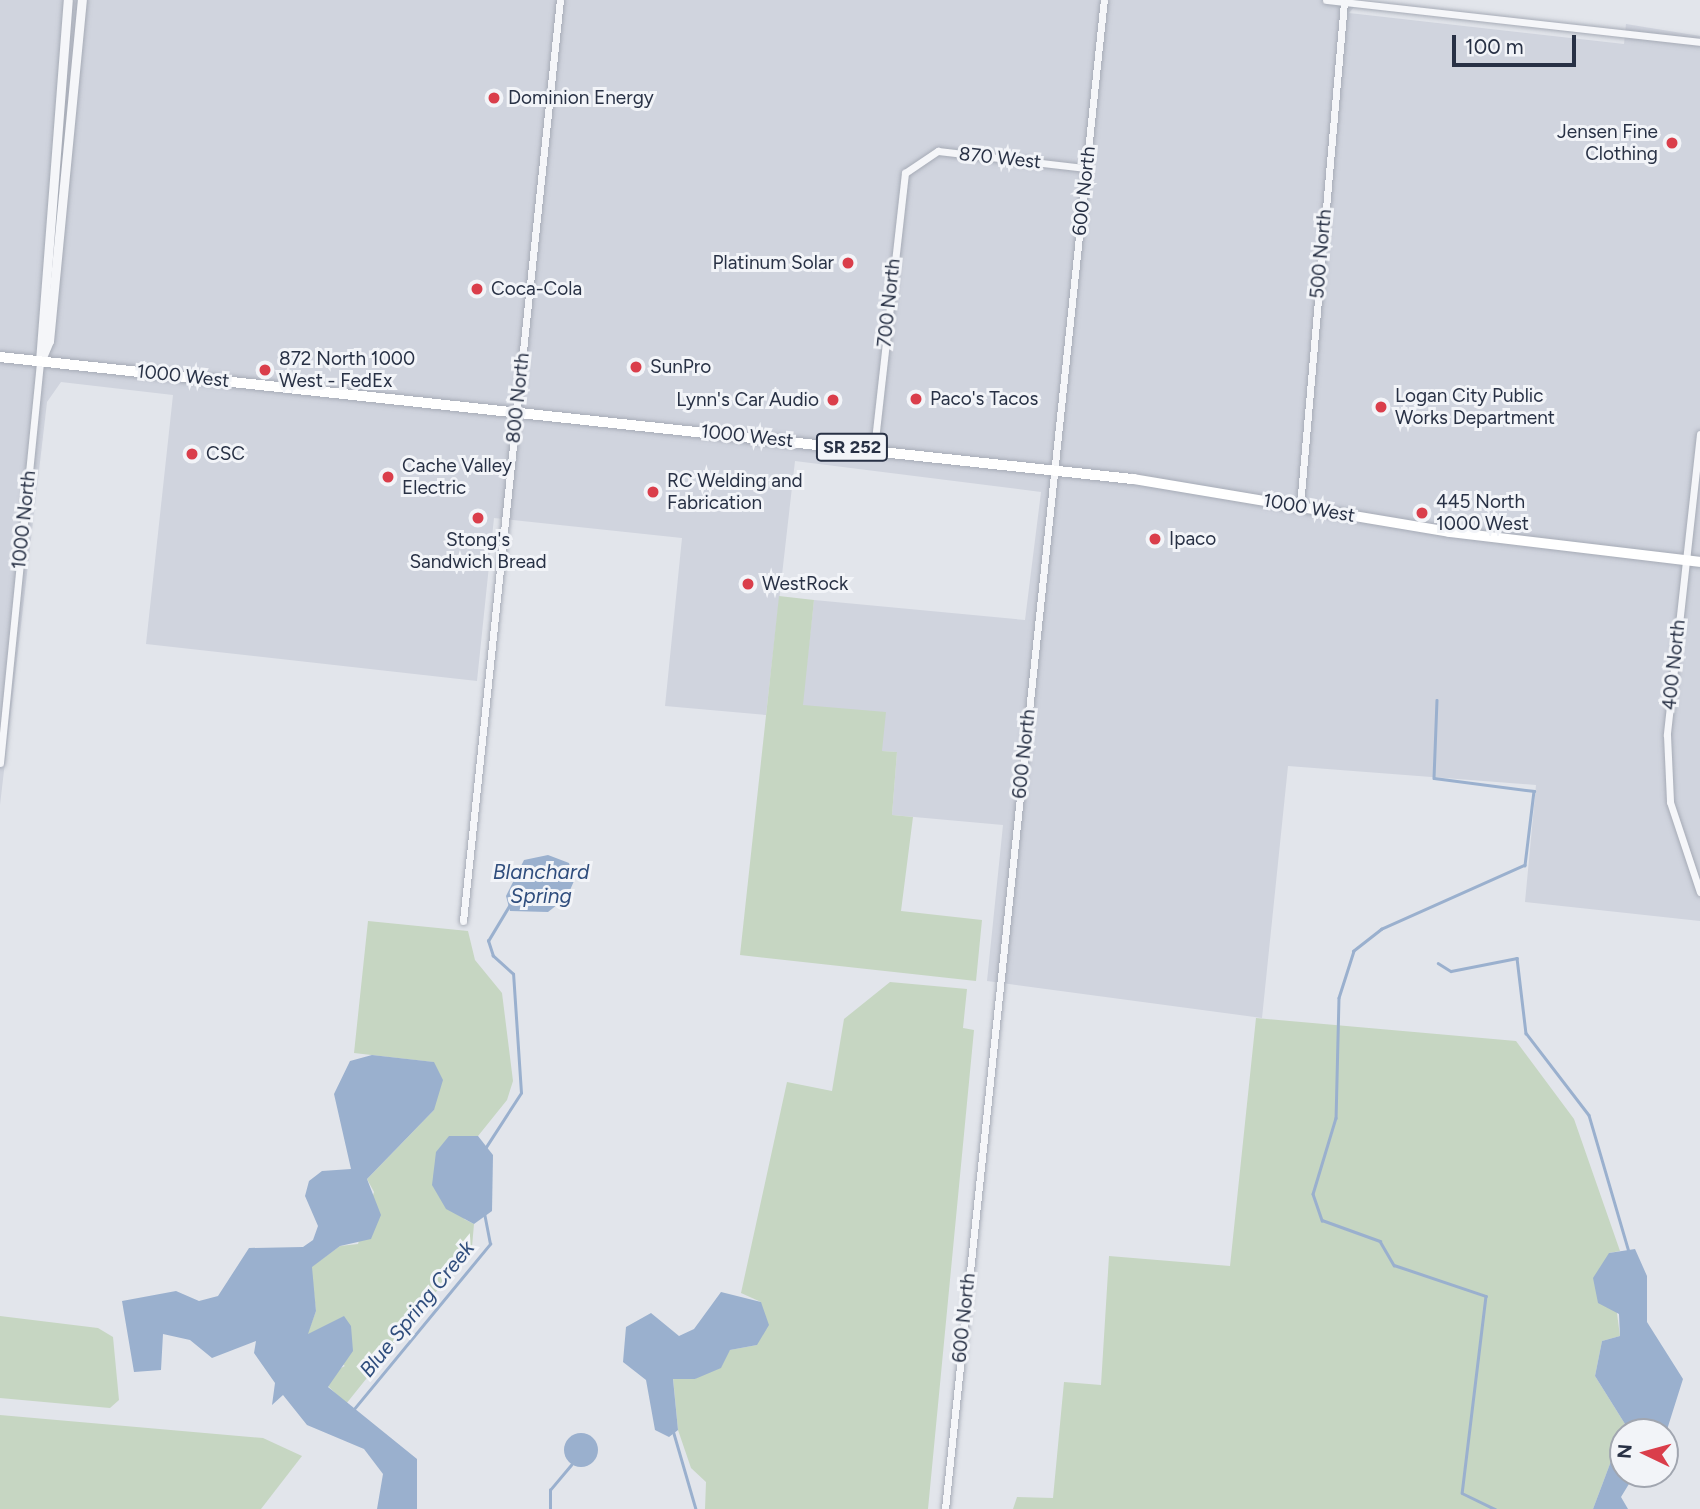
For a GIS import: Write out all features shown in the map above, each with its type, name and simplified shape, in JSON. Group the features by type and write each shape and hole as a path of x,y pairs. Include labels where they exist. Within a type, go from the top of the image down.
{"main road":[{"name":"1000 West","path":"0,357 874,449 1055,471 1300,506 1548,546 1700,562"}],"street":[{"name":"1000 North","path":"0,763 40,362 37,341 68,0"},
{"name":"1000 North","path":"40,362 49,341 82,0"},
{"name":"800 North","path":"463,921 561,0"},
{"name":"600 North","path":"945,1509 1104,0"},
{"path":"1326,0 1700,42"},
{"path":"1414,11 1416,0"},
{"name":"500 North","path":"1300,506 1344,2"},
{"name":"870 West","path":"916,163 938,151 1086,168"},
{"name":"700 North","path":"874,449 901,181 916,163"},
{"name":"400 North","path":"1700,434 1668,748 1670,803 1700,892"}],"shaded area":[{"path":"0,0 1360,0 1349,13 1624,44 1626,24 1700,36 1700,921 1525,902 1536,785 1288,766 1262,1018 987,981 1003,825 892,815 897,752 882,751 802,705 814,600 1025,620 1041,492 795,461 766,715 665,706 682,538 494,518 477,681 146,644 173,395 61,382 47,402 0,805"}],"green space":[{"path":"779,596 814,600 803,705 886,712 882,751 897,752 892,815 913,817 901,911 982,920 976,981 740,955"},
{"path":"368,921 468,931 475,960 502,993 513,1081 507,1100 478,1136 449,1136 464,1219 474,1224 472,1247 346,1404 328,1386 332,1372 345,1366 307,1335 316,1311 311,1267 340,1246 358,1244 374,1192 367,1179 434,1110 433,1062 354,1053"},
{"path":"890,982 967,989 963,1028 974,1030 928,1509 705,1509 706,1482 691,1468 678,1430 673,1378 695,1379 730,1350 757,1345 761,1302 741,1293 787,1082 832,1091 844,1019"},
{"path":"1256,1018 1516,1041 1574,1119 1620,1251 1609,1253 1620,1336 1602,1341 1595,1376 1621,1418 1609,1418 1609,1466 1593,1509 1013,1509 1017,1497 1053,1498 1064,1382 1101,1385 1109,1256 1230,1266"},
{"path":"0,1316 98,1328 113,1337 119,1400 110,1408 0,1398"},
{"path":"0,1415 263,1438 302,1456 261,1509 0,1509"}],"water":[{"name":"Blanchard Spring","path":"548,855 569,863 574,881 567,897 548,912 510,911 506,896 524,860"},
{"path":"372,1055 434,1062 443,1080 434,1110 367,1179 381,1215 371,1239 340,1246 312,1267 316,1311 308,1334 344,1316 351,1326 353,1351 328,1387 417,1459 417,1509 377,1509 383,1474 364,1449 307,1425 283,1395 272,1405 275,1383 254,1353 256,1341 212,1358 190,1340 163,1334 161,1370 134,1372 122,1301 176,1291 199,1301 218,1296 249,1248 303,1247 313,1240 318,1226 305,1196 309,1181 322,1171 351,1169 334,1094 350,1061"},
{"path":"449,1136 478,1136 493,1155 492,1211 474,1224 446,1209 432,1185 436,1152"},
{"path":"1635,1249 1647,1276 1647,1322 1683,1379 1671,1418 1621,1418 1595,1376 1602,1341 1620,1336 1619,1314 1598,1303 1593,1278 1609,1253"},
{"path":"721,1292 761,1302 769,1325 757,1345 730,1350 721,1368 695,1379 673,1379 678,1430 669,1437 655,1430 646,1380 623,1362 626,1327 651,1313 679,1336 694,1329"},
{"path":"581,1433 593,1438 598,1450 593,1462 581,1467 569,1462 564,1450 569,1438"},
{"path":"1609,1466 1609,1488 1626,1488 1621,1497 1628,1509 1593,1509"}],"waterway":[{"path":"1437,700 1434,778 1534,791 1525,865 1382,929 1354,951 1339,998 1336,1118 1313,1194 1322,1220 1380,1241 1394,1265 1486,1296 1462,1493 1495,1509"},
{"name":"Blue Spring Creek","path":"486,1147 521,1093 513,974 493,956 488,941 509,906"},
{"path":"1438,963 1451,971 1517,958 1526,1033 1589,1115 1629,1252"},
{"name":"Blue Spring Creek","path":"354,1409 490,1244 484,1214"},
{"path":"673,1430 696,1509"},
{"path":"550,1509 550,1490 571,1465"}],"place":[{"name":"Dominion Energy","path":"494,98"},
{"name":"Jensen Fine Clothing","path":"1672,143"},
{"name":"Platinum Solar","path":"848,263"},
{"name":"Coca-Cola","path":"477,289"},
{"name":"SunPro","path":"636,367"},
{"name":"872 North 1000 West - FedEx","path":"265,370"},
{"name":"Paco's Tacos","path":"916,399"},
{"name":"Lynn's Car Audio","path":"833,400"},
{"name":"Logan City Public Works Department","path":"1381,407"},
{"name":"CSC","path":"192,454"},
{"name":"Cache Valley Electric","path":"388,477"},
{"name":"RC Welding and Fabrication","path":"653,492"},
{"name":"445 North 1000 West","path":"1422,513"},
{"name":"Stong's Sandwich Bread","path":"478,518"},
{"name":"Ipaco","path":"1155,539"},
{"name":"WestRock","path":"748,584"}]}
